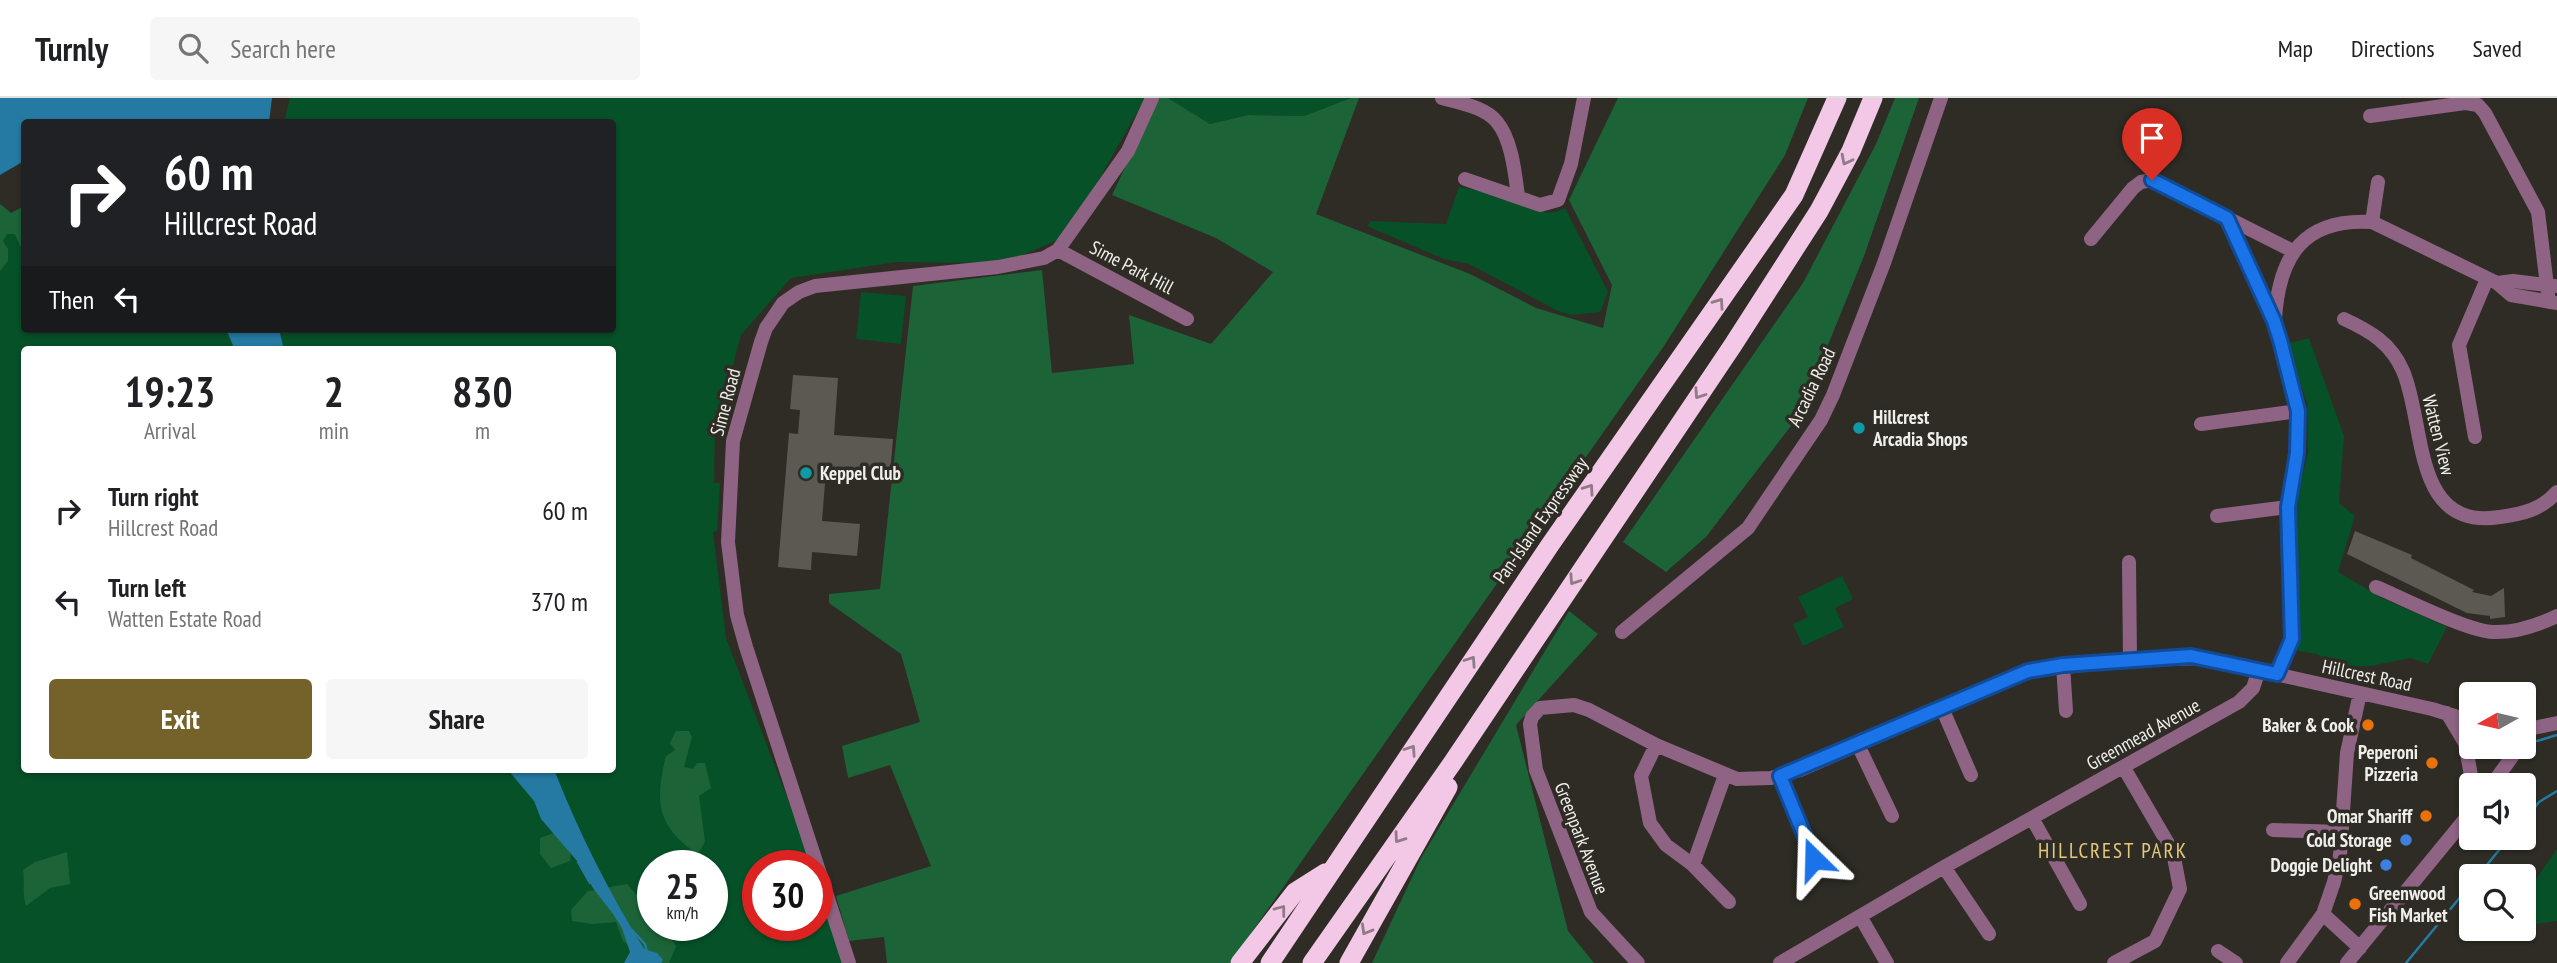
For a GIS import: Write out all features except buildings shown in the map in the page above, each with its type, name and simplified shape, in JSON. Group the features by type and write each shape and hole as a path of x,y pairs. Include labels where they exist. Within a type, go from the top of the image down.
{"highway":[{"name":"Pan-Island Expressway","path":"1270,963 1549,545 1794,195 1837,98"},
{"path":"1312,963 1452,762 1819,211 1851,151 1873,98"},
{"path":"1349,963 1447,789 1452,775 1452,762"},
{"path":"1240,963 1295,892 1332,867"}],"street":[{"path":"1058,250 1128,151 1152,98"},
{"path":"1442,98 1474,107 1497,122 1513,159 1518,196"},
{"path":"1465,179 1540,205 1558,200 1572,164 1584,98"},
{"name":"Arcadia Road","path":"1622,632 1748,527 1821,420 1884,264 1941,98"},
{"path":"2274,321 2281,278 2293,251 2310,233 2324,227 2355,221 2372,222 2492,281 2511,295 2553,303 2538,212 2485,113 2478,106 2465,103 2370,116"},
{"path":"2091,239 2133,188 2152,180 2293,251"},
{"path":"2372,222 2378,182"},
{"path":"2227,218 2274,321 2298,411 2297,453 2288,507 2292,639 2277,674"},
{"name":"Sime Park Hill","path":"1058,250 1187,319"},
{"name":"Sime Road","path":"849,963 737,615 728,542 732,453 738,414 766,328 783,303 799,292 815,285 998,267 1044,258 1058,250"},
{"path":"2492,281 2552,286"},
{"path":"2475,437 2459,345 2492,281"},
{"name":"Watten View","path":"2344,319 2370,331 2388,346 2403,371 2431,487 2446,505 2473,518 2489,519 2524,514 2542,506 2557,492"},
{"path":"2201,424 2298,411"},
{"path":"2217,516 2288,507"},
{"path":"2129,562 2130,660"},
{"path":"2376,587 2474,628 2494,632 2536,626 2557,616"},
{"name":"Hillcrest Road","path":"1536,710 1554,705 1574,705 1737,779 1780,776 2028,671 2063,665 2191,656 2459,717"},
{"path":"2063,665 2066,711"},
{"name":"Greenmead Avenue","path":"1780,963 1944,867 2239,702 2253,688 2259,670"},
{"path":"2287,963 2323,914 2336,874 2342,832 2347,753 2360,693"},
{"path":"1942,708 1971,775"},
{"name":"Greenpark Avenue","path":"1536,710 1532,717 1530,734 1536,770 1572,869 1596,921 1637,963"},
{"path":"2447,713 2459,727"},
{"path":"2536,730 2557,723"},
{"path":"1656,744 1641,776 1650,823 1666,845 1693,865 1728,902"},
{"path":"1858,745 1892,816"},
{"path":"2507,760 2508,765"},
{"path":"2502,773 2511,760"},
{"path":"2114,963 2155,941 2180,889 2173,852 2124,768"},
{"path":"1693,865 1724,775"},
{"path":"1780,776 1814,859"},
{"path":"2032,818 2080,904"},
{"path":"2347,963 2459,827"},
{"path":"2273,830 2342,832"},
{"path":"1944,867 1989,934"},
{"path":"2323,914 2360,947"},
{"path":"1860,916 1887,963"},
{"path":"2218,950 2236,963"}],"green space":[{"path":"290,98 1145,98 1067,236 1004,263 897,262 791,278 741,335 715,432 714,483 720,483 717,531 713,532 726,638 807,850 742,850 742,941 833,941 833,920 849,963 0,963 0,220 21,208 21,333 616,333 616,119 285,119"},
{"path":"1158,98 1168,98 1210,124 1248,115 1304,116 1351,98 1359,98 1316,214 1470,274 1536,308 1603,328 1612,285 1569,200 1618,98 1808,98 1785,155 1664,346 1230,963 887,963 884,937 849,941 836,896 931,866 890,765 848,778 842,746 920,722 901,654 829,603 829,594 880,589 913,286 1042,270 1052,373 1134,364 1129,315 1211,344 1273,272 1216,238 1112,195"},
{"path":"1168,98 1351,98 1304,116 1248,115 1210,124"},
{"path":"1895,98 1919,98 1864,256 1800,414 1706,537 1666,572 1623,542 1803,283 1876,144"},
{"path":"1459,187 1514,198 1544,212 1565,208 1608,292 1600,312 1572,315 1558,311 1469,264 1444,259 1367,226 1371,221 1446,224"},
{"path":"0,204 11,213 21,208 21,246 15,234 7,234 3,241 8,249 8,261 0,271"},
{"path":"861,292 906,296 901,344 856,339"},
{"path":"2309,338 2344,436 2339,503 2355,516 2338,572 2382,598 2447,627 2428,664 2411,658 2370,666 2340,667 2317,654 2288,649 2293,625 2295,505 2308,453 2307,403 2287,344"},
{"path":"1842,576 1853,599 1835,608 1844,627 1803,646 1793,624 1808,617 1798,597"},
{"path":"1569,611 1598,634 1516,725 1568,931 1594,963 1372,963 1421,858"},
{"path":"676,731 689,731 692,737 684,767 693,769 697,763 705,763 711,788 699,796 705,842 700,850 692,850 683,843 666,822 662,811 662,772 666,756 675,750 670,743"},
{"path":"559,831 571,850 570,861 551,868 540,854 540,838"},
{"path":"2557,849 2557,921 2536,924 2536,879"},
{"path":"67,852 70,884 50,888 26,906 23,870 35,862"},
{"path":"627,884 637,895 637,941 673,941 676,946 669,963 653,963 623,941 616,922 592,924 572,921 571,910 588,891"}],"water":[{"path":"0,98 272,98 269,119 21,119 21,163 0,175"},
{"path":"228,333 280,333 283,346 233,346"},
{"path":"511,773 555,773 585,841 637,941 644,949 657,953 663,960 661,963 624,963 630,952 622,928 578,862 541,819 534,801"}],"waterway":[{"path":"2537,741 2557,735"},
{"path":"2536,806 2557,791"},
{"path":"2488,864 2499,850"},
{"path":"581,860 578,862 590,883"},
{"path":"2406,963 2459,899"},
{"path":"632,930 645,944 647,953"}],"place":[{"name":"Hillcrest Arcadia Shops","path":"1859,428"},
{"name":"Keppel Club","path":"806,473"},
{"name":"Baker & Cook","path":"2368,725"},
{"name":"Peperoni Pizzeria","path":"2432,763"},
{"name":"Omar Shariff","path":"2426,816"},
{"name":"Cold Storage","path":"2406,840"},
{"name":"Doggie Delight","path":"2386,865"},
{"name":"Greenwood Fish Market","path":"2355,904"}],"district":[{"name":"HILLCREST PARK","path":"2113,850"}],"route":[{"path":"1814,859 1780,776 1800,770 2028,671 2063,665 2191,656 2277,674 2292,639 2288,507 2297,453 2298,411 2274,321 2227,218 2152,180"}]}
